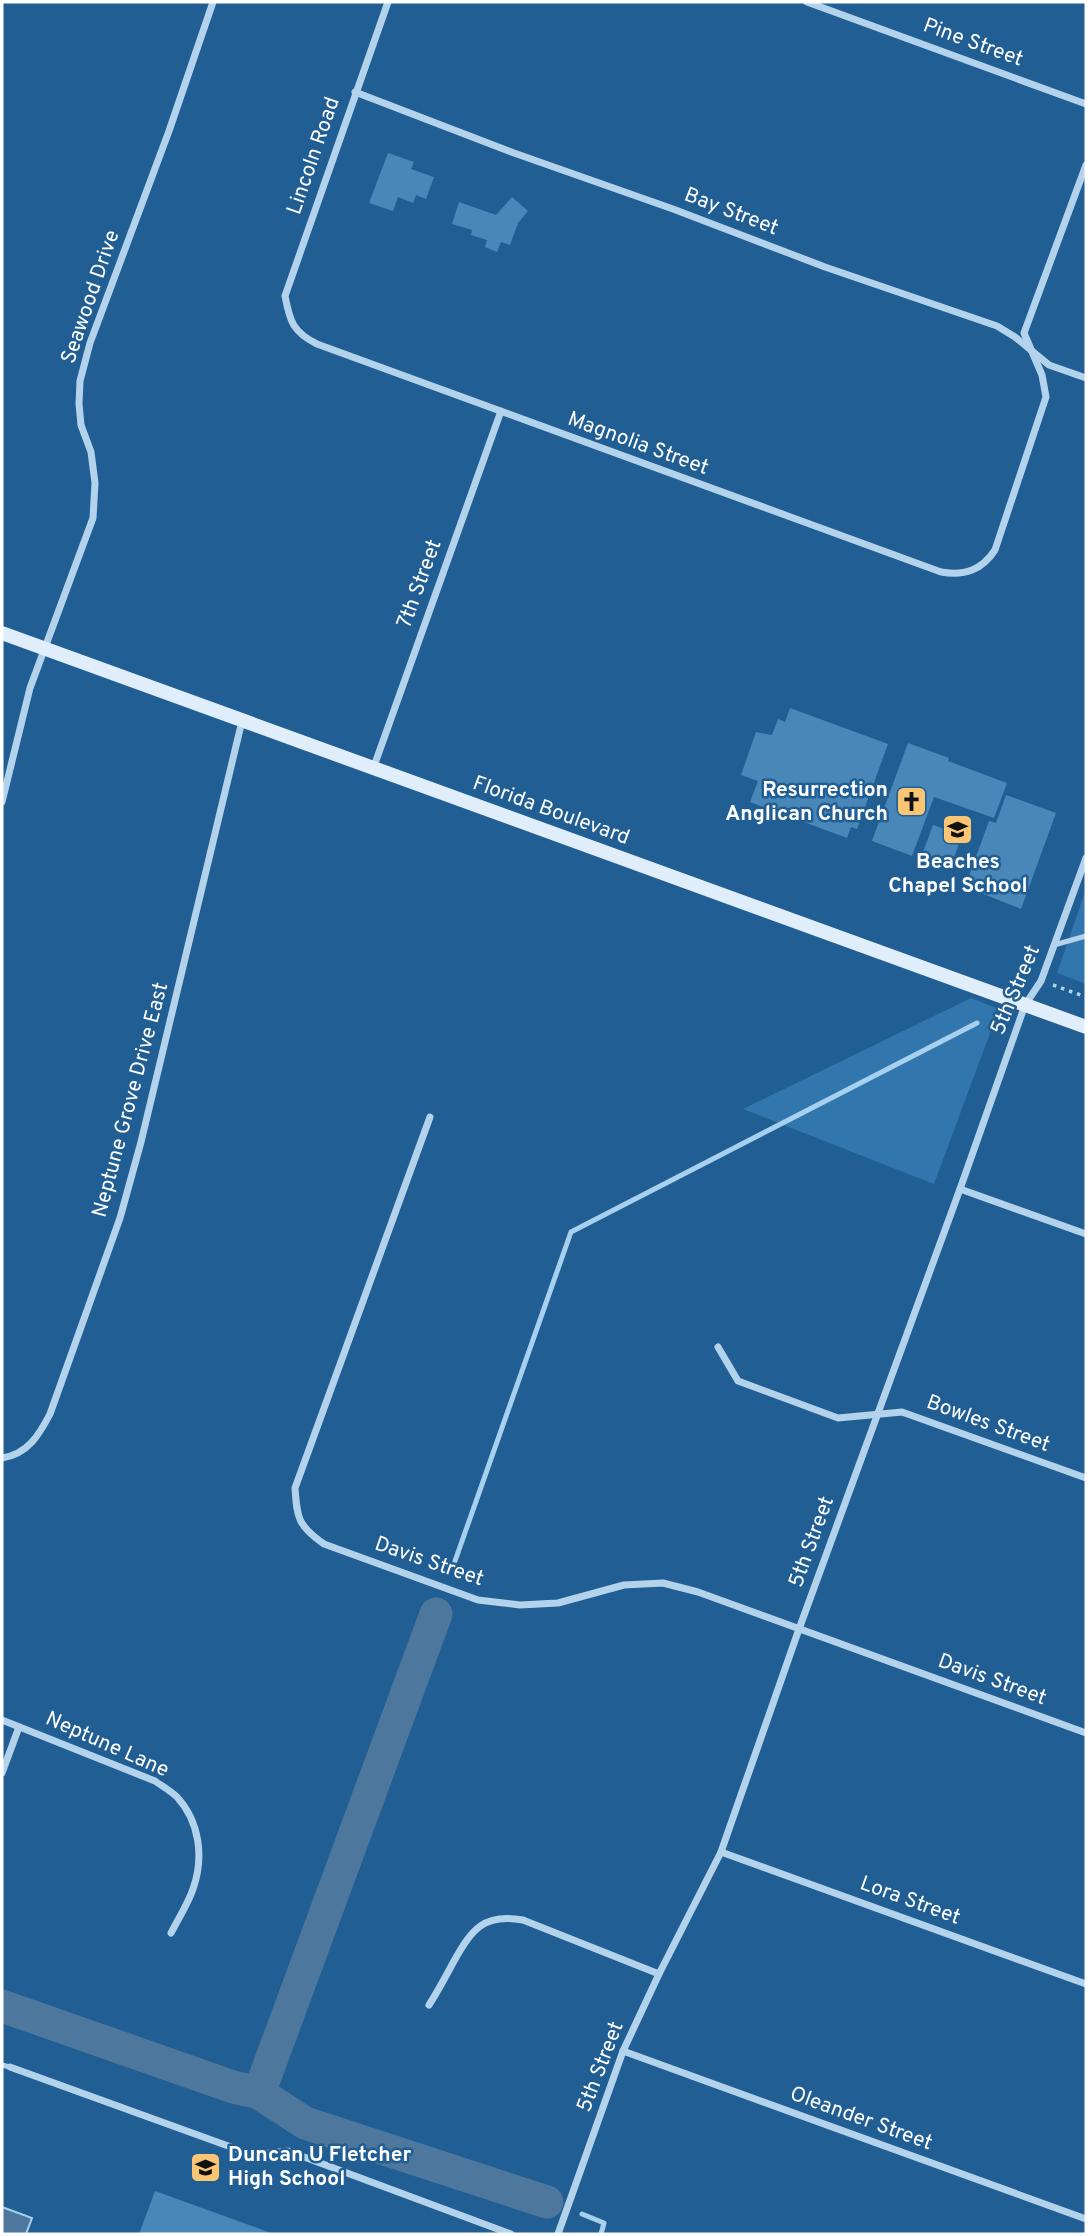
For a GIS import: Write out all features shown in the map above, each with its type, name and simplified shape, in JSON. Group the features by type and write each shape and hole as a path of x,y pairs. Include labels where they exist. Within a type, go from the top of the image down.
{"street":[{"name":"Seawood Drive","path":"2,802 30,688 93,518 95,483 91,452 81,425 79,404 80,381 90,343 214,2"},
{"name":"Lincoln Road","path":"292,324 285,296 388,2"},
{"name":"Pine Street","path":"807,2 1086,104"},
{"name":"Bay Street","path":"355,92 825,267 996,326 1015,337 1049,365 1086,378"},
{"path":"1032,351 1024,333 1028,318 1086,165"},
{"name":"Magnolia Street","path":"292,324 301,336 317,344 789,518 955,575 980,568 995,550 1046,397 1042,375 1032,351"},
{"name":"7th Street","path":"373,769 501,411"},
{"name":"Florida Boulevard","path":"2,633 1086,1027"},
{"name":"Neptune Grove Drive East","path":"2,1458 10,1457 26,1448 39,1437 120,1218 141,1142 242,721"},
{"name":"5th Street","path":"558,2234 623,2051 659,1973 721,1852 1025,1005 1041,981 1086,858"},
{"name":"Davis Street","path":"430,1117 295,1488 297,1517 307,1532 324,1544 478,1600 520,1605 558,1602 624,1585 663,1583 698,1592 1086,1733"},
{"path":"960,1189 1086,1234"},
{"name":"Bowles Street","path":"718,1347 738,1381 838,1418 902,1412 1086,1478"},
{"name":"Neptune Lane","path":"2,1720 155,1781 176,1796 187,1810 196,1829 200,1865 193,1890 171,1933"},
{"path":"2,1773 19,1727"},
{"name":"Lora Street","path":"721,1852 1086,1984"},
{"path":"429,2005 473,1930 487,1922 505,1917 546,1928 659,1973"},
{"name":"Oleander Street","path":"623,2051 1086,2219"},
{"path":"6,2066 253,2155 288,2151 511,2234"}],"lane":[{"path":"1054,945 1086,936"}],"path":[{"path":"1041,981 1086,997"}],"shaded area":[{"path":"1086,889 1086,984 1057,973"},
{"path":"971,998 999,1009 934,1184 743,1109"},
{"path":"2,2207 32,2218 26,2234 2,2234"}],"building":[{"path":"388,153 414,162 411,169 434,177 426,199 416,195 413,203 398,197 393,211 369,203"},
{"path":"512,197 528,211 518,223 510,245 501,242 497,252 485,247 487,240 471,235 472,230 452,224 459,202 496,215"},
{"path":"790,708 888,744 857,829 851,827 847,838 750,802 758,781 741,775 756,732 772,735 778,719 785,722"},
{"path":"908,743 1007,783 994,818 934,797 912,856 872,841"},
{"path":"1006,795 1056,813 1021,909 971,889 975,878 969,876 989,821 996,823"},
{"path":"933,825 962,835 951,866 922,855"},
{"path":"155,2191 274,2234 139,2234"}],"waterway":[{"path":"455,1561 571,1232 977,1023"},
{"path":"2,2006 233,2087 259,2093 436,1614"},
{"path":"259,2093 305,2123 547,2202"},
{"path":"582,2214 604,2223 601,2234"}],"place":[{"name":"Resurrection Anglican Church","path":"911,802"},
{"name":"Beaches Chapel School","path":"958,830"},
{"name":"Duncan U Fletcher High School","path":"205,2167"}]}
